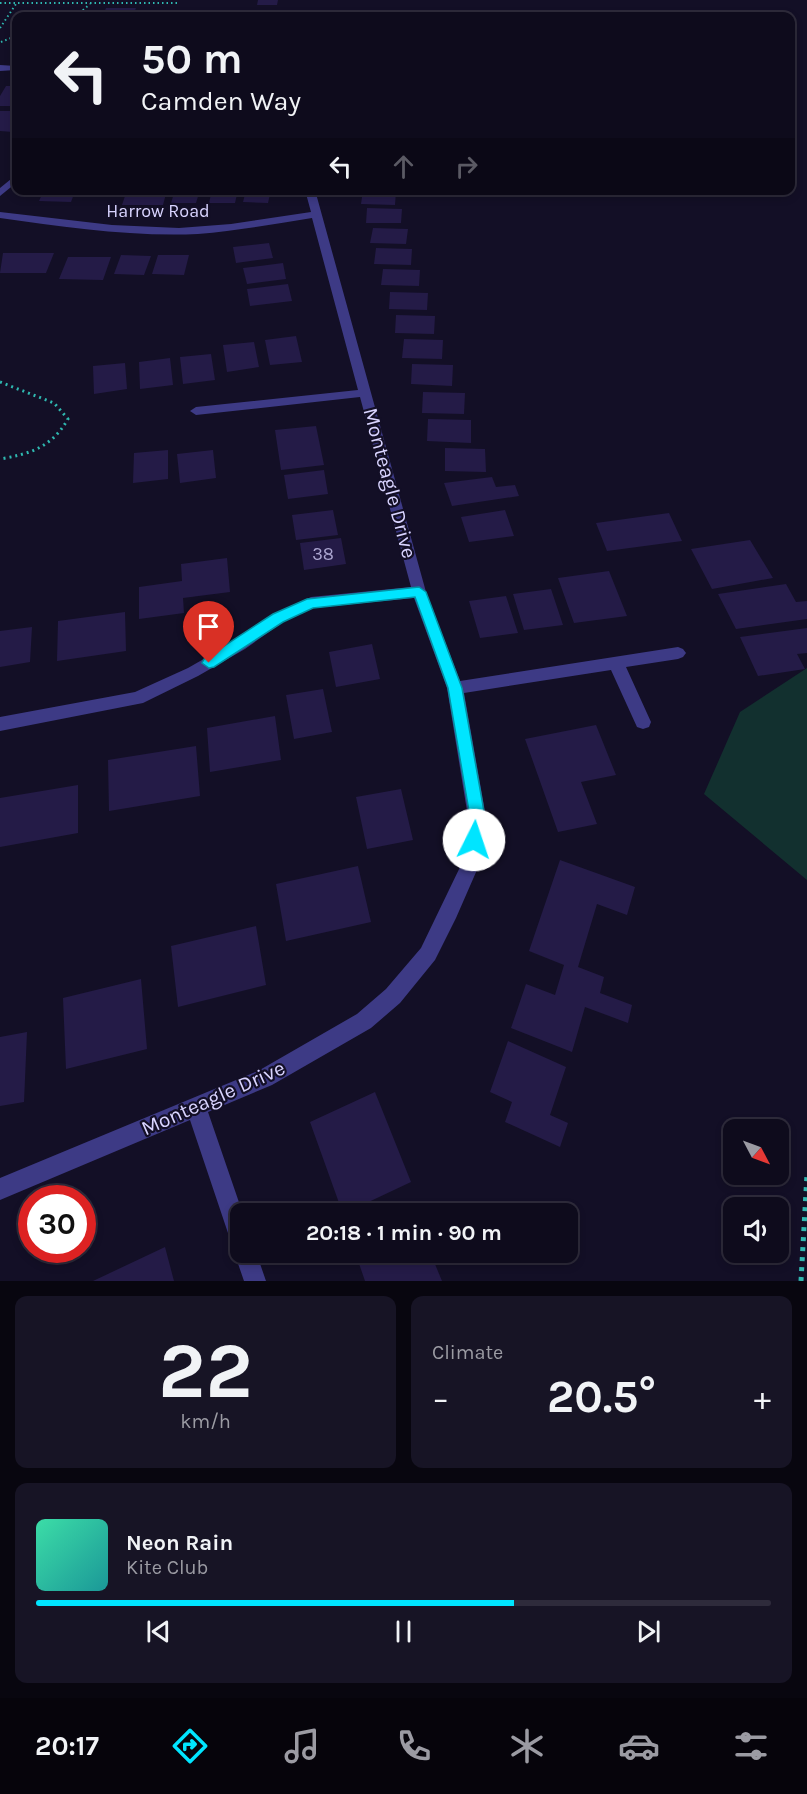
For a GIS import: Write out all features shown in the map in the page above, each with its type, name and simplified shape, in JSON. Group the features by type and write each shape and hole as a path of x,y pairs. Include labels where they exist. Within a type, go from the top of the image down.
{"street":[{"path":"198,12 200,3"},
{"path":"0,193 12,182"},
{"name":"Monteagle Drive","path":"0,1189 265,1078 364,1021 393,996 428,954 450,912 471,863 477,817 455,688 419,592 310,195"},
{"name":"Harrow Road","path":"0,215 108,229 181,231 251,225 316,214"},
{"path":"196,411 365,393"},
{"path":"0,724 137,698 193,672 240,645 278,618 311,603 419,592"},
{"path":"455,688 678,653"},
{"path":"616,663 643,722"},
{"path":"196,1106 230,1206"},
{"path":"249,1263 255,1281"}],"path":[{"path":"0,3 200,3"},
{"path":"0,28 17,3"},
{"path":"80,12 90,3"},
{"path":"0,382 54,403 69,419 62,433 38,452 0,459"},
{"path":"801,1281 807,1174"}],"green space":[{"path":"807,668 807,880 704,794 740,712"}],"building":[{"path":"258,0 278,0 277,5 257,5"},
{"path":"106,8 136,8 134,12 104,12"},
{"path":"6,86 12,86 12,106 0,106 0,96"},
{"path":"0,111 12,111 12,132 0,131"},
{"path":"42,195 74,195 71,202 39,201"},
{"path":"125,195 166,195 163,205 122,205"},
{"path":"173,195 198,195 196,203 171,203"},
{"path":"211,195 237,195 235,203 209,203"},
{"path":"245,195 270,195 268,203 243,202"},
{"path":"362,195 396,195 395,205 361,204"},
{"path":"367,208 402,209 401,223 366,223"},
{"path":"373,228 408,229 406,244 370,243"},
{"path":"269,243 273,258 236,263 233,247"},
{"path":"376,248 412,249 411,265 374,264"},
{"path":"3,253 54,253 46,273 0,273"},
{"path":"121,255 151,256 144,275 114,274"},
{"path":"158,255 189,255 184,275 152,274"},
{"path":"68,257 111,257 103,280 59,279"},
{"path":"283,263 286,279 247,284 243,268"},
{"path":"383,269 420,270 419,286 381,285"},
{"path":"288,284 292,301 250,306 247,289"},
{"path":"390,292 428,293 427,310 389,309"},
{"path":"396,315 435,316 434,334 395,333"},
{"path":"296,336 302,362 270,365 265,340"},
{"path":"404,339 443,340 442,359 402,358"},
{"path":"254,342 259,367 227,372 223,345"},
{"path":"211,354 215,380 183,384 180,357"},
{"path":"170,358 173,385 140,389 139,362"},
{"path":"125,363 127,389 94,394 93,366"},
{"path":"412,364 453,365 452,386 411,384"},
{"path":"423,392 465,393 464,414 422,413"},
{"path":"428,419 471,420 471,443 427,441"},
{"path":"316,426 324,465 281,470 275,430"},
{"path":"445,448 485,449 486,472 445,471"},
{"path":"168,450 168,479 133,483 134,453"},
{"path":"213,450 216,478 180,483 177,454"},
{"path":"324,470 328,494 288,499 284,475"},
{"path":"492,477 496,487 515,485 519,496 452,506 444,483"},
{"path":"333,510 338,535 296,540 292,515"},
{"path":"505,510 514,536 469,542 461,517"},
{"path":"669,513 682,541 607,551 596,523"},
{"path":"341,538 346,564 304,570 300,543"},
{"path":"750,540 773,578 712,589 691,549"},
{"path":"227,558 230,592 183,598 184,613 139,619 139,587 182,581 181,564"},
{"path":"609,571 627,616 574,623 558,578"},
{"path":"786,584 796,602 807,601 807,619 736,629 718,594"},
{"path":"551,589 563,625 524,630 513,594"},
{"path":"506,596 518,633 480,638 469,601"},
{"path":"125,612 126,651 57,661 58,621"},
{"path":"32,627 30,662 0,667 0,631"},
{"path":"807,628 807,653 797,654 805,669 758,676 740,637"},
{"path":"372,644 380,679 336,687 329,652"},
{"path":"323,689 332,732 294,739 286,695"},
{"path":"275,716 281,760 210,772 207,728"},
{"path":"596,725 616,775 581,782 597,824 558,832 525,739"},
{"path":"196,746 200,796 109,811 108,760"},
{"path":"78,785 78,833 0,847 0,798"},
{"path":"401,789 413,840 367,849 356,797"},
{"path":"560,860 635,887 627,915 597,904 578,967 604,977 600,993 632,1005 628,1023 585,1007 572,1052 511,1028 526,984 555,995 564,965 529,951"},
{"path":"358,866 371,922 286,941 276,884"},
{"path":"256,926 266,985 178,1007 171,946"},
{"path":"141,979 147,1049 66,1069 63,998"},
{"path":"27,1032 24,1102 0,1106 0,1037"},
{"path":"508,1041 566,1067 550,1115 568,1123 560,1147 505,1122 512,1102 490,1092"},
{"path":"375,1092 411,1182 366,1203 339,1203 310,1122"},
{"path":"165,1247 174,1281 93,1281"},
{"path":"359,1263 435,1263 442,1281 365,1281"}],"route":[{"path":"209,663 240,645 278,618 311,603 419,592 455,688 477,817 474,840"}]}
